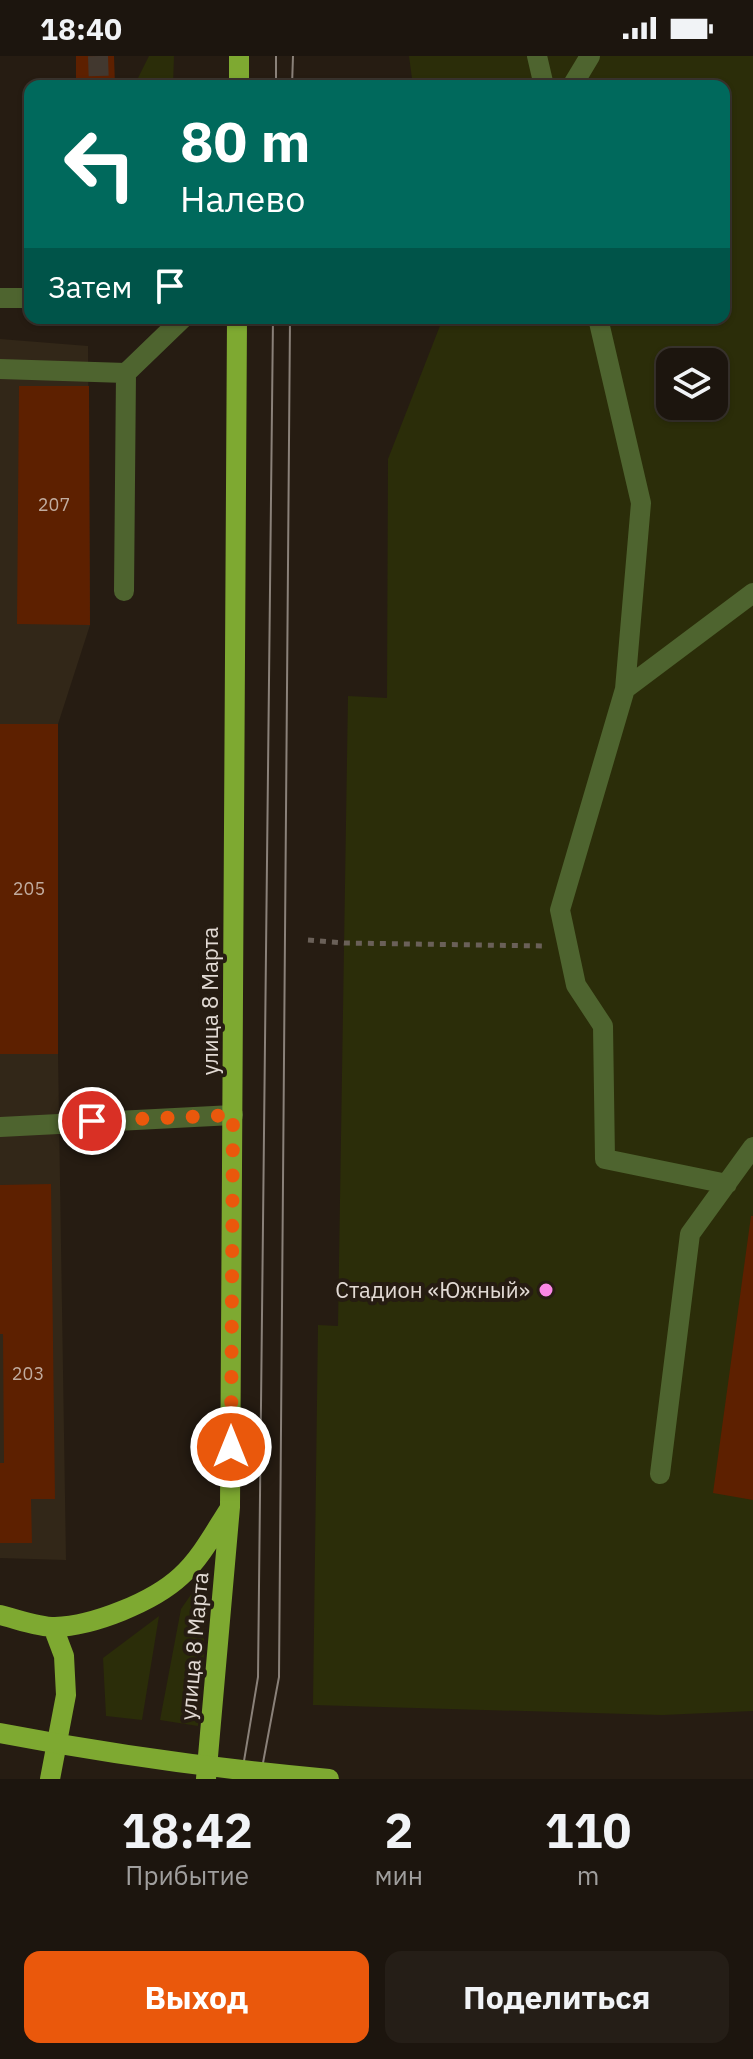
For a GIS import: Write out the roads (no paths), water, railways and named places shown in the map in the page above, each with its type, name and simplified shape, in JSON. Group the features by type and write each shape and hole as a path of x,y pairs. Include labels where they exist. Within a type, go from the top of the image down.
{"main road":[{"path":"239,56 239,80"},
{"name":"улица 8 Марта","path":"206,1779 230,1507 237,324"},
{"path":"0,1615 53,1627 84,1622 151,1596 181,1576 207,1545 230,1507"},
{"path":"50,1779 66,1695 64,1656 53,1627"},
{"path":"0,1733 242,1771 329,1779"}],"street":[{"path":"537,56 543,80"},
{"path":"576,80 590,56"},
{"path":"0,298 24,298"},
{"path":"124,591 126,373 177,324"},
{"path":"599,324 641,503 625,689 560,910 576,985 603,1026 605,1159 727,1184"},
{"path":"0,369 126,373"},
{"path":"625,689 753,593"},
{"path":"0,1127 233,1115"},
{"path":"660,1474 690,1234 753,1147"}],"tunnel":[{"path":"98,56 99,80"}],"tram line":[{"path":"276,56 276,80"},
{"path":"292,80 293,56"},
{"path":"241,1779 258,1677 273,324"},
{"path":"260,1779 279,1677 290,324"}],"place":[{"name":"Стадион «Южный»","path":"546,1290"}]}
